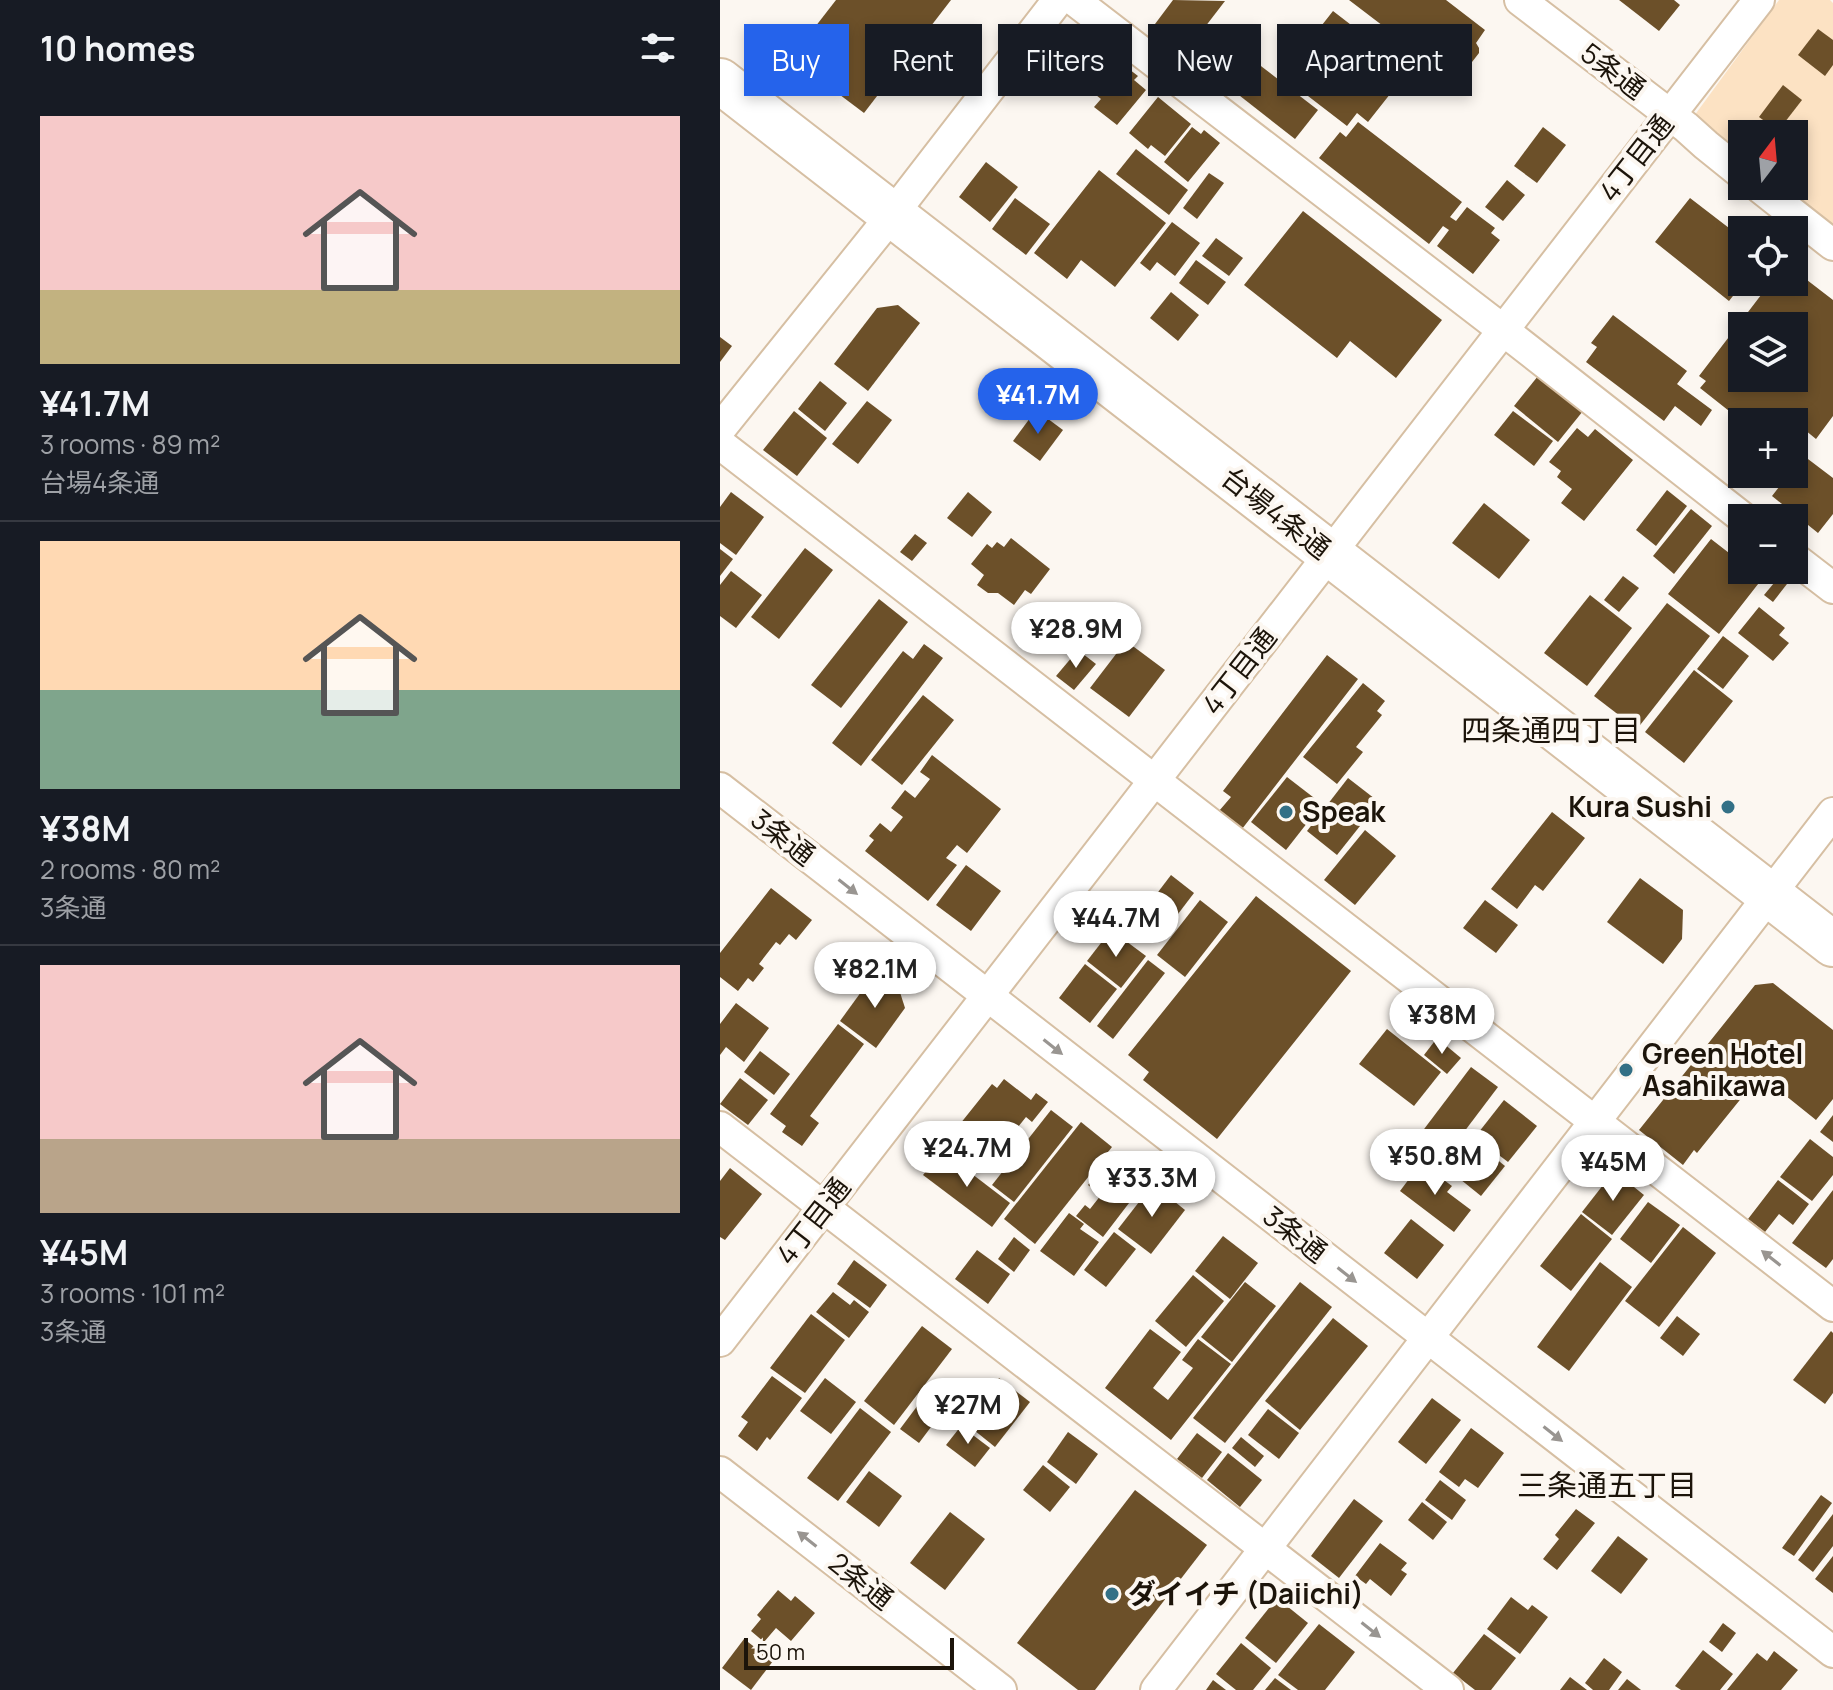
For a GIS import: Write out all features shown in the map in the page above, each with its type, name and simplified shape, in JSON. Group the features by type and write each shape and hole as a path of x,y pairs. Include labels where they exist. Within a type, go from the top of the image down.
{"highway":[{"name":"台場4条通","path":"720,81 1833,944"}],"street":[{"path":"720,429 892,215 1058,0"},
{"path":"1074,0 1728,506"},
{"name":"5条通","path":"1520,0 1728,163"},
{"name":"4丁目通","path":"720,1341 1759,0"},
{"path":"1776,200 1833,245"},
{"path":"720,444 1833,1306"},
{"path":"1808,569 1833,588"},
{"name":"3条通","path":"720,788 1833,1652"},
{"path":"1156,1690 1833,813"},
{"path":"720,1127 1448,1690"},
{"name":"2条通","path":"720,1472 1001,1690"}],"shaded area":[{"path":"1779,0 1830,0 1833,3 1833,245 1808,225 1808,216 1796,216 1776,200 1808,200 1808,120 1728,120 1728,162 1686,127"}],"building":[{"path":"836,0 951,0 933,24 865,24 865,96 877,96 864,113 841,96 849,96 849,24 817,24"},
{"path":"1173,0 1225,1 1207,24 1155,24"},
{"path":"1349,0 1446,0 1485,30 1476,43 1479,53 1472,62 1472,24 1380,24"},
{"path":"1619,0 1674,0 1680,5 1659,31"},
{"path":"1333,11 1350,24 1323,24"},
{"path":"1818,29 1833,40 1833,65 1825,76 1798,55"},
{"path":"1261,66 1277,78 1277,96 1300,96 1318,110 1295,139 1240,96 1261,96"},
{"path":"1132,71 1138,76 1134,80 1146,90 1117,125 1094,107 1101,99 1097,96 1132,96"},
{"path":"1783,85 1802,100 1787,120 1763,120 1759,117"},
{"path":"1308,96 1389,96 1368,122 1357,113 1347,126"},
{"path":"1158,97 1191,124 1165,156 1151,145 1148,149 1129,133"},
{"path":"1358,122 1462,202 1450,217 1456,221 1467,207 1495,228 1491,233 1500,240 1473,274 1437,246 1449,230 1443,226 1429,244 1319,158 1340,132 1346,137"},
{"path":"1192,127 1201,134 1204,130 1220,143 1188,182 1164,162"},
{"path":"1543,127 1566,145 1537,183 1514,166"},
{"path":"1136,149 1188,190 1169,215 1116,174"},
{"path":"986,162 1018,187 990,222 959,197"},
{"path":"1099,170 1166,223 1115,287 1081,260 1067,279 1034,253"},
{"path":"1209,173 1224,183 1197,219 1183,208"},
{"path":"1507,180 1525,195 1503,221 1485,207"},
{"path":"1015,198 1050,224 1026,255 992,229"},
{"path":"1690,198 1728,227 1728,296 1733,296 1729,301 1655,242"},
{"path":"1303,211 1442,320 1396,378 1350,341 1337,358 1244,285"},
{"path":"1172,222 1200,243 1175,276 1157,262 1150,271 1140,263"},
{"path":"1216,238 1243,258 1229,276 1202,256"},
{"path":"1196,260 1226,282 1208,305 1179,283"},
{"path":"1808,281 1833,300 1833,416 1816,439 1808,432 1808,408 1728,410 1700,388 1706,381 1699,376 1728,338 1728,392 1808,392 1808,312 1748,312 1760,296 1808,296"},
{"path":"1171,292 1199,315 1178,341 1150,318"},
{"path":"898,305 920,323 868,391 834,364 877,308"},
{"path":"1613,315 1687,371 1677,384 1712,410 1701,426 1675,406 1664,421 1586,362 1597,347 1591,343"},
{"path":"720,337 732,346 720,362"},
{"path":"1538,376 1583,411 1558,442 1514,406"},
{"path":"820,381 847,403 825,431 798,409"},
{"path":"867,401 892,420 858,464 832,444"},
{"path":"1036,410 1063,430 1040,461 1013,441"},
{"path":"794,411 827,438 797,476 763,450"},
{"path":"1513,411 1553,441 1534,466 1494,435"},
{"path":"1577,428 1588,437 1595,429 1633,460 1584,521 1561,503 1572,489 1557,477 1561,471 1549,462"},
{"path":"1808,459 1833,478 1833,514 1818,533 1808,525 1808,504 1782,504 1772,496 1778,488 1808,488"},
{"path":"1667,490 1687,506 1656,546 1636,530"},
{"path":"731,492 764,517 736,555 720,543 720,507"},
{"path":"968,492 992,512 972,537 947,518"},
{"path":"1484,503 1530,540 1499,579 1452,543"},
{"path":"1691,509 1712,526 1674,574 1653,556"},
{"path":"915,534 927,543 912,561 900,552"},
{"path":"1011,538 1050,569 1031,594 1025,590 1014,605 998,593 988,593 977,585 984,575 971,564 987,544 992,548 997,542 1004,547"},
{"path":"1711,539 1728,552 1728,584 1758,584 1719,634 1668,594"},
{"path":"805,548 833,570 779,639 751,617"},
{"path":"720,549 733,559 720,576"},
{"path":"731,571 762,595 736,628 720,616 720,585"},
{"path":"1623,576 1639,588 1619,612 1604,600"},
{"path":"1773,584 1787,584 1773,602 1764,595"},
{"path":"1590,595 1632,628 1587,686 1544,653"},
{"path":"879,599 908,622 841,708 811,685"},
{"path":"1667,603 1710,636 1637,729 1594,696"},
{"path":"1759,607 1785,628 1779,635 1789,643 1773,661 1738,633"},
{"path":"1723,636 1749,656 1723,689 1697,669"},
{"path":"1126,641 1165,670 1129,717 1090,688"},
{"path":"924,644 943,658 861,766 832,743 903,651 913,659"},
{"path":"1078,650 1096,664 1074,690 1056,676"},
{"path":"1327,655 1358,679 1242,829 1219,811 1231,797 1223,791"},
{"path":"1694,670 1733,701 1684,763 1645,732"},
{"path":"1363,683 1385,701 1377,711 1382,715 1356,747 1363,752 1337,784 1303,757"},
{"path":"923,695 954,720 902,785 871,760"},
{"path":"932,755 1001,809 967,853 957,845 946,858 957,865 928,901 865,851 874,840 869,836 880,823 891,832 903,817 891,808 905,790 915,798 930,779 920,772"},
{"path":"1287,777 1322,804 1286,850 1251,822"},
{"path":"1348,778 1379,802 1337,855 1307,831"},
{"path":"1552,812 1585,838 1543,891 1535,885 1517,909 1491,889"},
{"path":"1365,830 1396,856 1355,905 1324,880"},
{"path":"966,865 1001,891 971,931 936,905"},
{"path":"1171,875 1194,893 1178,914 1155,896"},
{"path":"1640,878 1683,910 1682,939 1663,964 1607,922"},
{"path":"771,888 812,920 796,940 789,934 780,945 776,942 759,964 764,968 753,982 748,978 738,991 720,977 720,953"},
{"path":"1256,896 1351,971 1217,1139 1143,1080 1149,1072 1128,1055"},
{"path":"1200,900 1228,922 1185,977 1157,955"},
{"path":"1485,900 1518,925 1496,953 1463,928"},
{"path":"1133,907 1148,920 1133,938 1117,925"},
{"path":"1111,930 1146,956 1121,988 1087,961"},
{"path":"1148,960 1165,973 1113,1039 1097,1026"},
{"path":"1085,964 1117,989 1090,1023 1059,998"},
{"path":"877,970 898,986 905,1008 876,1048 840,1021"},
{"path":"1773,983 1833,1030 1833,1099 1816,1120 1760,1075 1697,1153 1694,1150 1683,1165 1639,1130 1755,985"},
{"path":"736,1003 769,1028 744,1062 726,1047 720,1055 720,1024"},
{"path":"838,1024 864,1044 810,1116 819,1123 802,1146 782,1132 786,1126 770,1114"},
{"path":"1387,1029 1441,1072 1414,1106 1359,1064"},
{"path":"1437,1038 1461,1058 1447,1074 1424,1055"},
{"path":"760,1051 790,1074 774,1095 744,1072"},
{"path":"1471,1067 1498,1087 1439,1165 1412,1145"},
{"path":"740,1078 768,1100 748,1125 720,1104"},
{"path":"1004,1079 1031,1100 1036,1093 1048,1102 1032,1122 1026,1117 987,1166 982,1162 977,1170 944,1144 992,1084 997,1088"},
{"path":"1504,1100 1537,1126 1508,1162 1475,1137"},
{"path":"1051,1110 1073,1127 1014,1202 992,1185"},
{"path":"1833,1115 1833,1142 1820,1132"},
{"path":"1081,1122 1112,1147 1035,1244 1004,1219"},
{"path":"1810,1139 1833,1157 1833,1175 1812,1201 1780,1177"},
{"path":"1474,1141 1505,1166 1481,1196 1450,1171"},
{"path":"942,1151 1010,1203 992,1227 923,1175"},
{"path":"1115,1151 1145,1174 1135,1188 1139,1190 1103,1237 1076,1216 1085,1205 1090,1209 1101,1195 1088,1185"},
{"path":"1421,1163 1452,1186 1447,1192 1471,1210 1454,1232 1400,1191"},
{"path":"730,1168 762,1194 725,1240 720,1237 720,1181"},
{"path":"1614,1171 1644,1195 1612,1235 1582,1212"},
{"path":"1778,1180 1809,1204 1793,1225 1779,1214 1765,1232 1748,1219"},
{"path":"1153,1184 1185,1210 1151,1254 1118,1229"},
{"path":"1833,1190 1833,1259 1826,1268 1792,1243"},
{"path":"1648,1202 1680,1225 1651,1263 1620,1239"},
{"path":"1069,1213 1084,1224 1080,1229 1099,1242 1074,1276 1040,1251"},
{"path":"1581,1214 1612,1239 1571,1291 1540,1266"},
{"path":"1411,1219 1444,1245 1417,1279 1384,1253"},
{"path":"1683,1227 1716,1253 1659,1327 1625,1301"},
{"path":"1114,1232 1136,1249 1106,1287 1084,1270"},
{"path":"1223,1236 1258,1263 1230,1299 1195,1271"},
{"path":"1014,1237 1030,1250 1014,1272 998,1259"},
{"path":"977,1250 1010,1274 988,1304 955,1279"},
{"path":"854,1260 887,1285 870,1308 837,1284"},
{"path":"1600,1262 1632,1287 1569,1371 1537,1347"},
{"path":"1193,1275 1224,1301 1186,1347 1155,1321"},
{"path":"1245,1282 1276,1306 1232,1362 1201,1337"},
{"path":"1300,1282 1332,1307 1225,1443 1193,1418"},
{"path":"833,1292 850,1305 854,1300 869,1312 849,1338 816,1312"},
{"path":"811,1314 845,1340 805,1393 770,1368"},
{"path":"1677,1316 1700,1334 1683,1356 1660,1338"},
{"path":"1333,1318 1368,1346 1300,1430 1265,1401"},
{"path":"922,1326 952,1349 894,1425 864,1401"},
{"path":"1150,1329 1181,1352 1153,1388 1168,1400 1193,1368 1182,1360 1198,1339 1231,1364 1171,1440 1105,1388"},
{"path":"1831,1331 1833,1393 1825,1404 1793,1380"},
{"path":"772,1376 802,1398 770,1440 767,1437 757,1451 738,1436 748,1422 741,1417"},
{"path":"825,1378 856,1402 831,1434 800,1411"},
{"path":"999,1378 1030,1402 995,1447 964,1422"},
{"path":"924,1397 943,1411 919,1443 900,1429"},
{"path":"1432,1398 1461,1420 1426,1464 1398,1442"},
{"path":"860,1408 891,1432 838,1501 807,1478"},
{"path":"1268,1409 1299,1433 1279,1459 1248,1435"},
{"path":"961,1426 990,1448 975,1467 946,1445"},
{"path":"1471,1428 1504,1453 1478,1488 1465,1479 1459,1487 1439,1472"},
{"path":"1068,1432 1098,1454 1076,1484 1047,1462"},
{"path":"1197,1433 1222,1452 1202,1478 1177,1459"},
{"path":"1241,1437 1264,1456 1255,1467 1232,1448"},
{"path":"1228,1453 1262,1480 1240,1507 1207,1480"},
{"path":"1043,1465 1070,1487 1050,1512 1023,1490"},
{"path":"869,1471 902,1496 879,1527 846,1502"},
{"path":"1440,1480 1466,1500 1452,1520 1425,1500"},
{"name":"ダイイチ (Daiichi)","path":"1135,1490 1207,1545 1095,1690 1078,1690 1017,1643"},
{"path":"1821,1495 1832,1503 1794,1556 1782,1548"},
{"path":"1354,1499 1383,1521 1339,1578 1311,1556"},
{"path":"1422,1502 1447,1522 1433,1540 1408,1520"},
{"path":"1576,1509 1595,1523 1557,1570 1543,1559 1559,1539 1555,1535"},
{"path":"950,1512 985,1539 945,1590 910,1563"},
{"path":"1833,1514 1833,1546 1813,1572 1798,1560"},
{"path":"1618,1536 1648,1559 1621,1594 1591,1571"},
{"path":"1380,1543 1407,1563 1401,1570 1407,1574 1391,1596 1370,1579 1366,1584 1355,1576"},
{"path":"1833,1556 1833,1593 1815,1579"},
{"path":"778,1590 791,1601 795,1596 815,1613 791,1641 776,1628 764,1642 751,1631 761,1619 757,1615"},
{"path":"1511,1597 1528,1610 1532,1605 1548,1617 1520,1654 1487,1629"},
{"path":"1277,1598 1308,1623 1276,1663 1245,1638"},
{"path":"1723,1623 1736,1633 1722,1652 1709,1642"},
{"path":"1319,1624 1355,1652 1325,1690 1298,1690 1278,1675"},
{"path":"1484,1634 1516,1658 1491,1690 1475,1690 1453,1673"},
{"path":"744,1639 773,1661 751,1690 722,1668"},
{"path":"1241,1643 1271,1668 1253,1690 1236,1690 1216,1674"},
{"path":"1703,1650 1733,1674 1720,1690 1681,1690 1675,1686"},
{"path":"1774,1651 1798,1670 1781,1690 1727,1690 1757,1653 1767,1661"},
{"path":"1604,1658 1622,1672 1609,1690 1593,1690 1585,1683"},
{"path":"1570,1677 1587,1690 1560,1690"},
{"path":"1275,1678 1291,1690 1265,1690"},
{"path":"1627,1679 1641,1690 1618,1690"},
{"path":"1213,1680 1226,1690 1206,1690"}],"place":[{"name":"Kura Sushi","path":"1728,807"},
{"name":"Speak","path":"1286,812"},
{"name":"Green Hotel Asahikawa","path":"1626,1070"},
{"name":"ダイイチ (Daiichi)","path":"1112,1594"}],"district":[{"name":"四条通四丁目","path":"1551,731"},
{"name":"三条通五丁目","path":"1607,1486"}]}
